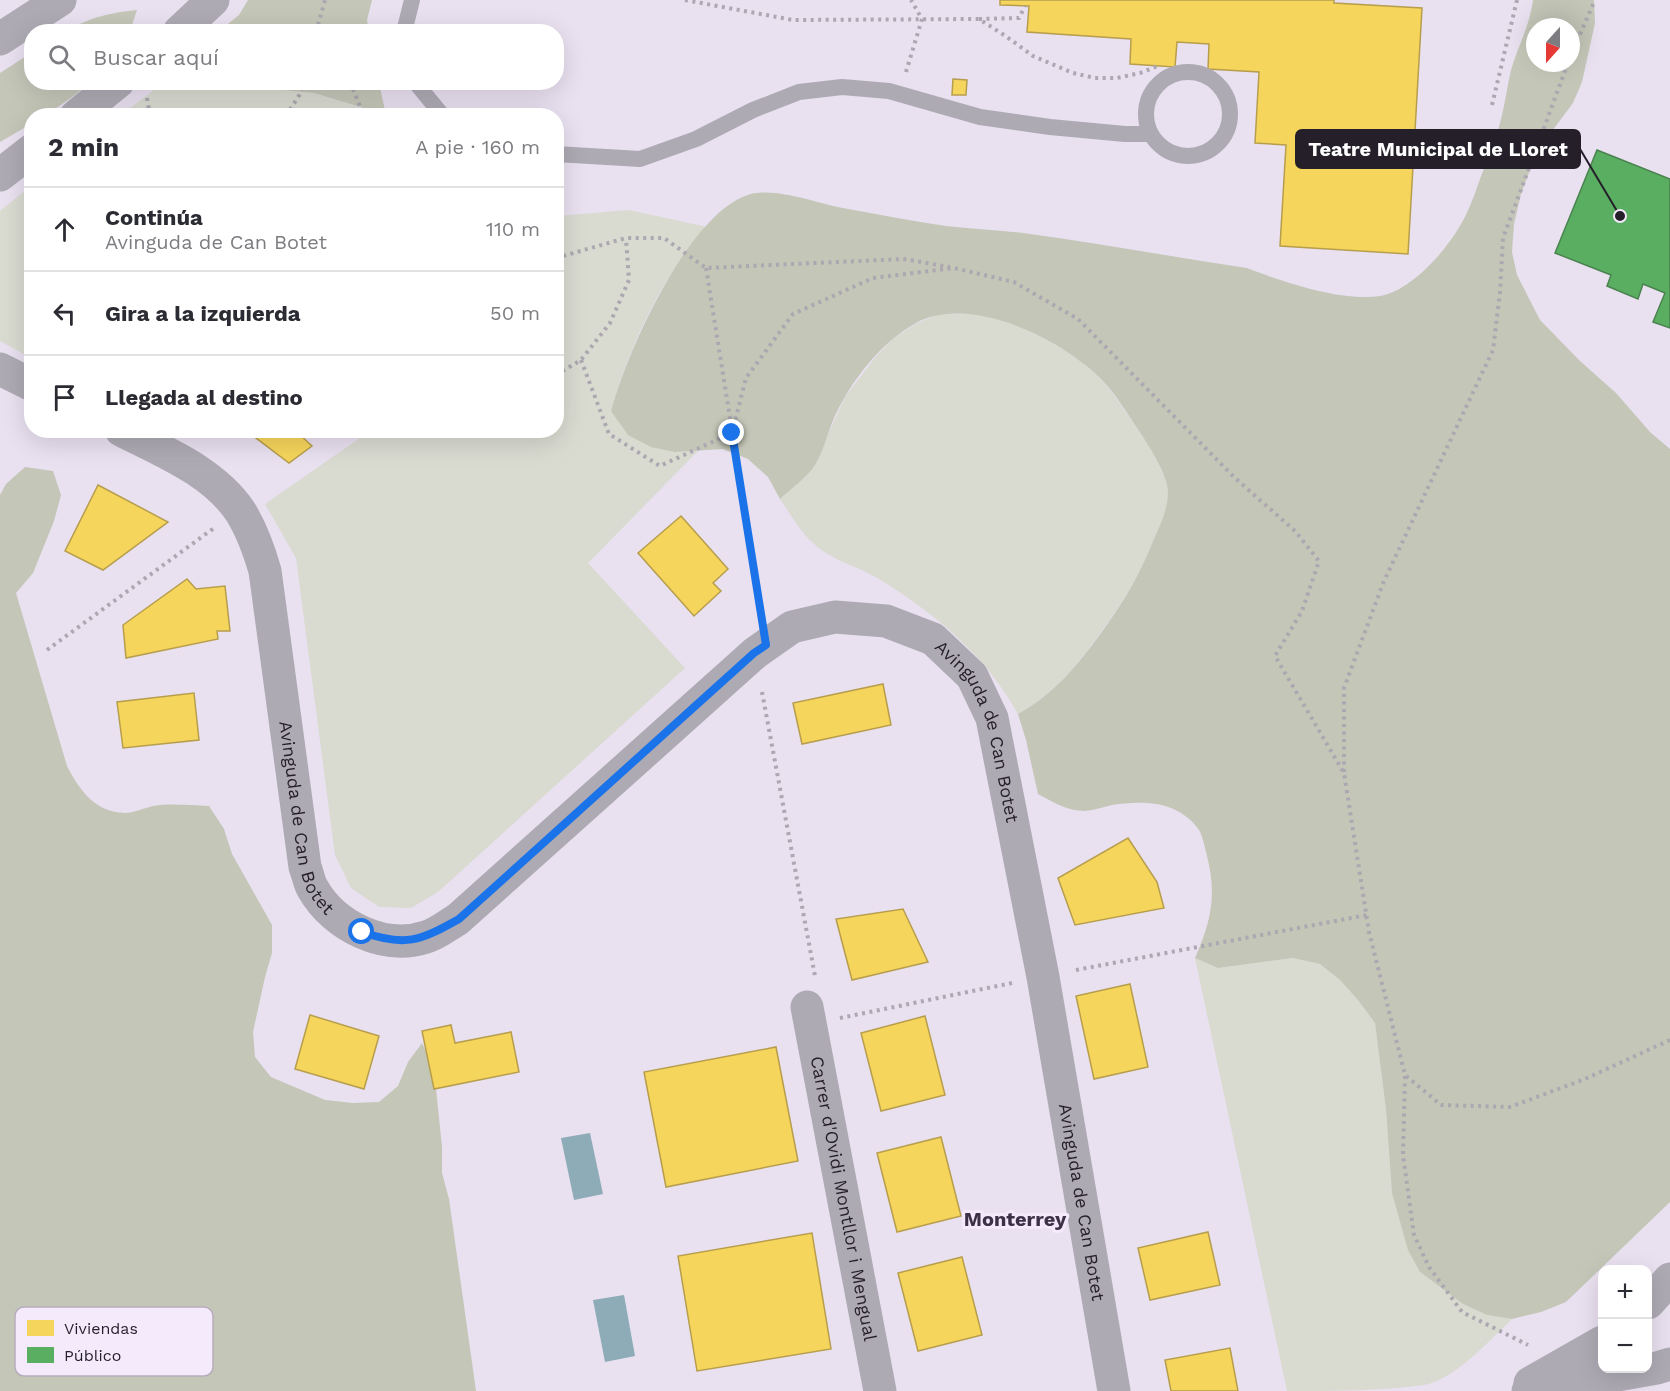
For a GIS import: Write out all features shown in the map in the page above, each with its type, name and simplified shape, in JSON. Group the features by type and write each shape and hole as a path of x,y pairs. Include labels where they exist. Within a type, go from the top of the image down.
{"street":[{"path":"0,39 60,0"},
{"path":"188,24 213,0"},
{"path":"86,108 108,90"},
{"path":"0,175 24,156"},
{"path":"0,369 24,381"},
{"name":"Avinguda de Can Botet","path":"136,438 177,459 220,489 239,510 256,542 265,571 305,867 312,888 324,905 342,921 384,940 426,937 459,919 760,649 792,627 835,617 886,621 933,639 972,676 992,718 1043,976 1114,1391"},
{"name":"Carrer d'Ovidi Montllor i Mengual","path":"820,1004 880,1391"},
{"path":"1652,1298 1670,1279"},
{"path":"1516,1391 1598,1344"},
{"path":"1528,1391 1670,1364"}],"lane":[{"path":"406,24 412,0"},
{"path":"1183,72 1197,73 1210,78 1221,87 1228,99 1229,127 1212,149 1199,155 1185,157 1171,153 1159,145 1150,134 1146,121 1146,107 1159,83 1170,75 1183,72"},
{"path":"564,154 640,159 696,139 753,110 799,92 842,87 901,94 980,117 1050,127 1150,134"},
{"path":"422,90 436,108"}],"path":[{"path":"318,24 325,0"},
{"path":"685,0 794,20 1019,18 1025,6"},
{"path":"911,0 922,19"},
{"path":"1492,105 1517,0"},
{"path":"1580,34 1595,0"},
{"path":"901,94 912,46 922,19"},
{"path":"979,20 1033,56 1073,73 1095,78 1117,78 1158,66"},
{"path":"1564,1363 1462,1312 1428,1267 1414,1235 1403,1155 1405,1075 1367,915 1344,773 1344,688 1384,581 1493,350 1500,292 1503,238 1565,72"},
{"path":"291,108 301,90"},
{"path":"353,90 361,108"},
{"path":"564,256 626,238 664,238 706,268 903,259 1014,282 1077,319 1235,478 1295,531 1319,561 1302,611 1275,656 1344,773"},
{"path":"564,370 581,360 610,323 629,280 626,238"},
{"path":"706,268 732,433 760,649 820,1004 1043,976 1367,915"},
{"path":"732,433 746,378 793,314 873,279 954,268"},
{"path":"581,360 609,434 660,466 732,433"},
{"path":"47,650 239,510"},
{"path":"1405,1075 1441,1105 1510,1107 1585,1079 1670,1040"}],"shaded area":[{"path":"248,0 372,0 368,24 228,24 239,15"},
{"path":"1533,0 1594,0 1595,23 1582,82 1573,103 1540,147 1521,194 1514,224 1512,252 1517,275 1540,320 1580,361 1616,393 1650,432 1670,449 1670,1202 1604,1265 1598,1265 1598,1271 1566,1302 1541,1312 1512,1319 1487,1315 1463,1304 1420,1272 1408,1250 1392,1193 1386,1110 1375,1023 1340,980 1320,964 1293,958 1218,968 1195,958 1211,908 1212,883 1199,830 1181,813 1171,808 1148,803 1112,805 1078,811 1060,806 1038,794 1018,714 1043,697 1064,678 1110,621 1143,565 1162,522 1167,504 1167,484 1158,461 1121,404 1098,376 1060,348 1012,324 987,317 962,314 938,315 916,323 890,341 868,364 841,404 813,468 780,499 768,477 748,459 723,449 675,452 651,447 628,435 611,411 630,356 645,323 681,259 701,231 723,209 755,193 793,196 843,208 946,226 1051,237 1247,268 1295,285 1348,296 1380,296 1391,293 1414,279 1435,260 1452,239 1465,217 1496,137 1511,70 1526,30 1526,72 1580,72 1580,18 1529,18"},
{"path":"137,10 132,24 80,24 100,16"},
{"path":"24,58 24,90 81,90 56,108 24,108 24,128 0,142 0,73"},
{"path":"154,90 283,90 314,93 361,108 130,108"},
{"path":"283,90 381,90 384,108 363,108 314,93"},
{"path":"24,192 24,354 0,341 0,211"},
{"path":"629,210 707,227 676,266 649,313 627,363 611,411 675,452 699,450 588,563 685,668 438,892 411,908 379,907 351,888 335,855 296,558 265,504 360,438 564,438 564,215"},
{"path":"940,314 977,315 1003,321 1049,341 1078,359 1100,378 1126,412 1157,461 1168,490 1166,509 1155,538 1143,565 1115,612 1062,680 1042,698 1018,714 991,673 957,637 898,591 820,549 808,539 780,499 813,467 845,397 877,355 894,338 917,323"},
{"path":"25,467 53,471 61,495 54,521 33,573 16,593 67,766 77,784 97,804 114,812 132,812 160,805 209,806 224,829 232,854 272,925 272,953 253,1032 255,1057 271,1077 325,1100 353,1103 379,1102 398,1086 408,1062 422,1043 434,1069 442,1147 442,1173 449,1199 476,1391 0,1391 0,495 6,484"},
{"path":"1195,958 1218,968 1293,958 1320,964 1340,980 1375,1023 1386,1110 1392,1193 1420,1272 1463,1304 1487,1315 1512,1319 1474,1356 1452,1373 1429,1384 1396,1388 1287,1391"}],"water":[{"path":"590,1133 603,1194 574,1200 561,1138"},
{"path":"624,1295 635,1356 605,1362 593,1300"}],"building: Viviendas":[{"path":"1000,0 1334,0 1334,3 1422,8 1408,254 1280,246 1286,145 1255,143 1259,72 1208,69 1209,44 1177,42 1175,67 1130,64 1131,39 1027,32 1029,6 1000,5"},
{"path":"953,79 967,80 966,95 952,95"},
{"path":"256,438 303,438 312,446 289,463"},
{"path":"98,485 168,522 103,570 65,551"},
{"path":"681,516 728,569 713,583 721,591 694,616 638,553"},
{"path":"187,579 196,589 225,586 230,631 217,631 218,639 126,658 123,625"},
{"path":"883,684 891,725 802,744 793,703"},
{"path":"194,693 199,740 123,748 117,702"},
{"path":"1128,838 1157,882 1164,908 1075,925 1058,878"},
{"path":"903,909 928,962 852,980 836,919"},
{"path":"1130,984 1148,1067 1094,1079 1076,996"},
{"path":"310,1015 379,1036 364,1089 295,1069"},
{"path":"925,1016 945,1095 881,1111 861,1033"},
{"path":"451,1025 455,1043 511,1032 519,1072 434,1089 422,1031"},
{"path":"776,1047 798,1161 666,1187 644,1072"},
{"path":"941,1137 961,1216 897,1232 877,1153"},
{"path":"1208,1232 1220,1285 1150,1300 1138,1248"},
{"path":"812,1233 831,1349 697,1371 678,1256"},
{"path":"962,1257 982,1335 918,1351 898,1273"},
{"path":"1230,1348 1238,1391 1171,1391 1165,1360"}],"building: Público":[{"path":"1597,150 1670,179 1670,328 1653,322 1665,293 1643,284 1638,299 1607,286 1611,275 1555,253"}],"place":[{"name":"Teatre Municipal de Lloret","path":"1620,216"}],"district":[{"name":"Monterrey","path":"1015,1219"}],"route":[{"path":"362,932 384,940 406,940 426,937 459,919 754,653 766,645 732,433"}]}
